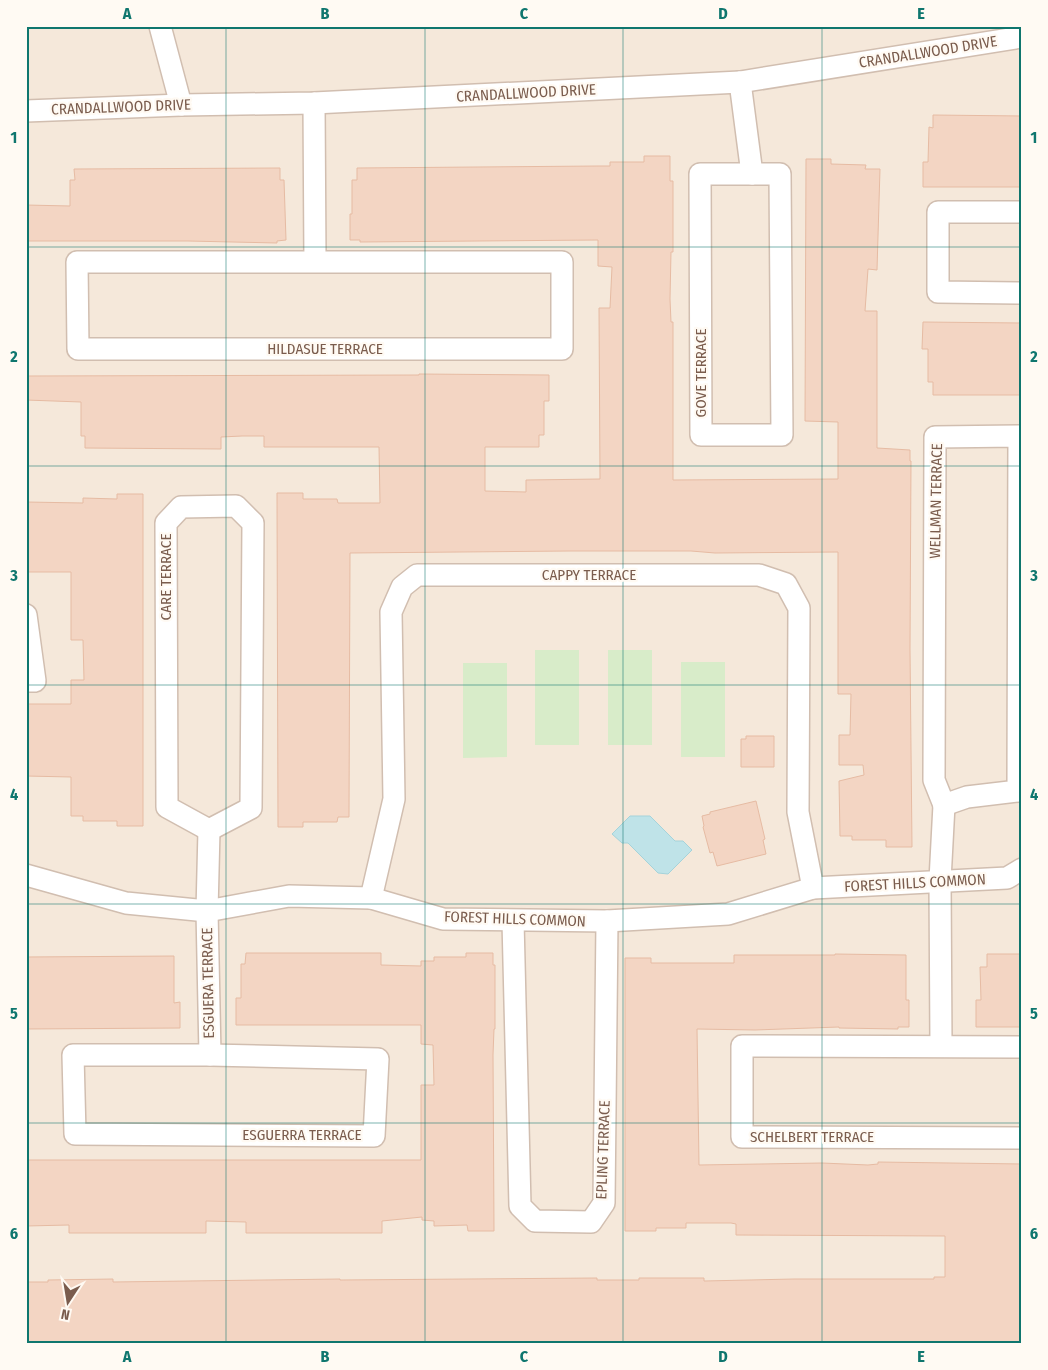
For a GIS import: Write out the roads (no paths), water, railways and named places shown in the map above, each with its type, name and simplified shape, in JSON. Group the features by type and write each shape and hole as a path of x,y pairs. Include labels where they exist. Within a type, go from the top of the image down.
{"street":[{"path":"160,26 181,104"},
{"name":"CRANDALLWOOD DRIVE","path":"26,111 181,104 314,103 740,82 1022,37"},
{"path":"740,82 752,174"},
{"path":"314,103 315,261"},
{"name":"GOVE TERRACE","path":"700,174 752,174 780,174 782,435 701,436 700,174"},
{"path":"1022,212 938,212 938,292 1022,293"},
{"name":"HILDASUE TERRACE","path":"315,261 562,262 562,349 78,350 77,262 315,261"},
{"name":"WELLMAN TERRACE","path":"940,880 944,806 934,780 935,437 1019,436 1018,791 967,797 944,806"},
{"name":"CARE TERRACE","path":"236,506 253,523 251,808 209,830 167,807 166,522 181,507 236,506"},
{"name":"CAPPY TERRACE","path":"372,898 394,799 391,612 402,587 417,575 759,575 786,584 799,608 798,812 813,888"},
{"path":"26,615 35,681 26,681"},
{"path":"207,911 209,830"},
{"name":"FOREST HILLS COMMON","path":"26,875 126,903 207,911 289,896 372,898 443,918 513,921 607,921 728,914 813,888 940,880 1017,878"},
{"path":"940,880 941,1046"},
{"name":"ESGUERA TERRACE","path":"207,911 210,1055"},
{"name":"EPLING TERRACE","path":"513,921 520,1206 536,1221 545,1222 591,1222 604,1203 607,921"},
{"name":"SCHELBERT TERRACE","path":"1022,1047 742,1046 742,1137 1022,1138"},
{"name":"ESGUERRA TERRACE","path":"73,1055 210,1055 378,1059 374,1136 75,1134 73,1055"}],"water":[{"path":"630,816 650,816 675,841 683,841 692,850 668,874 658,873 628,843 622,843 612,834"}]}
